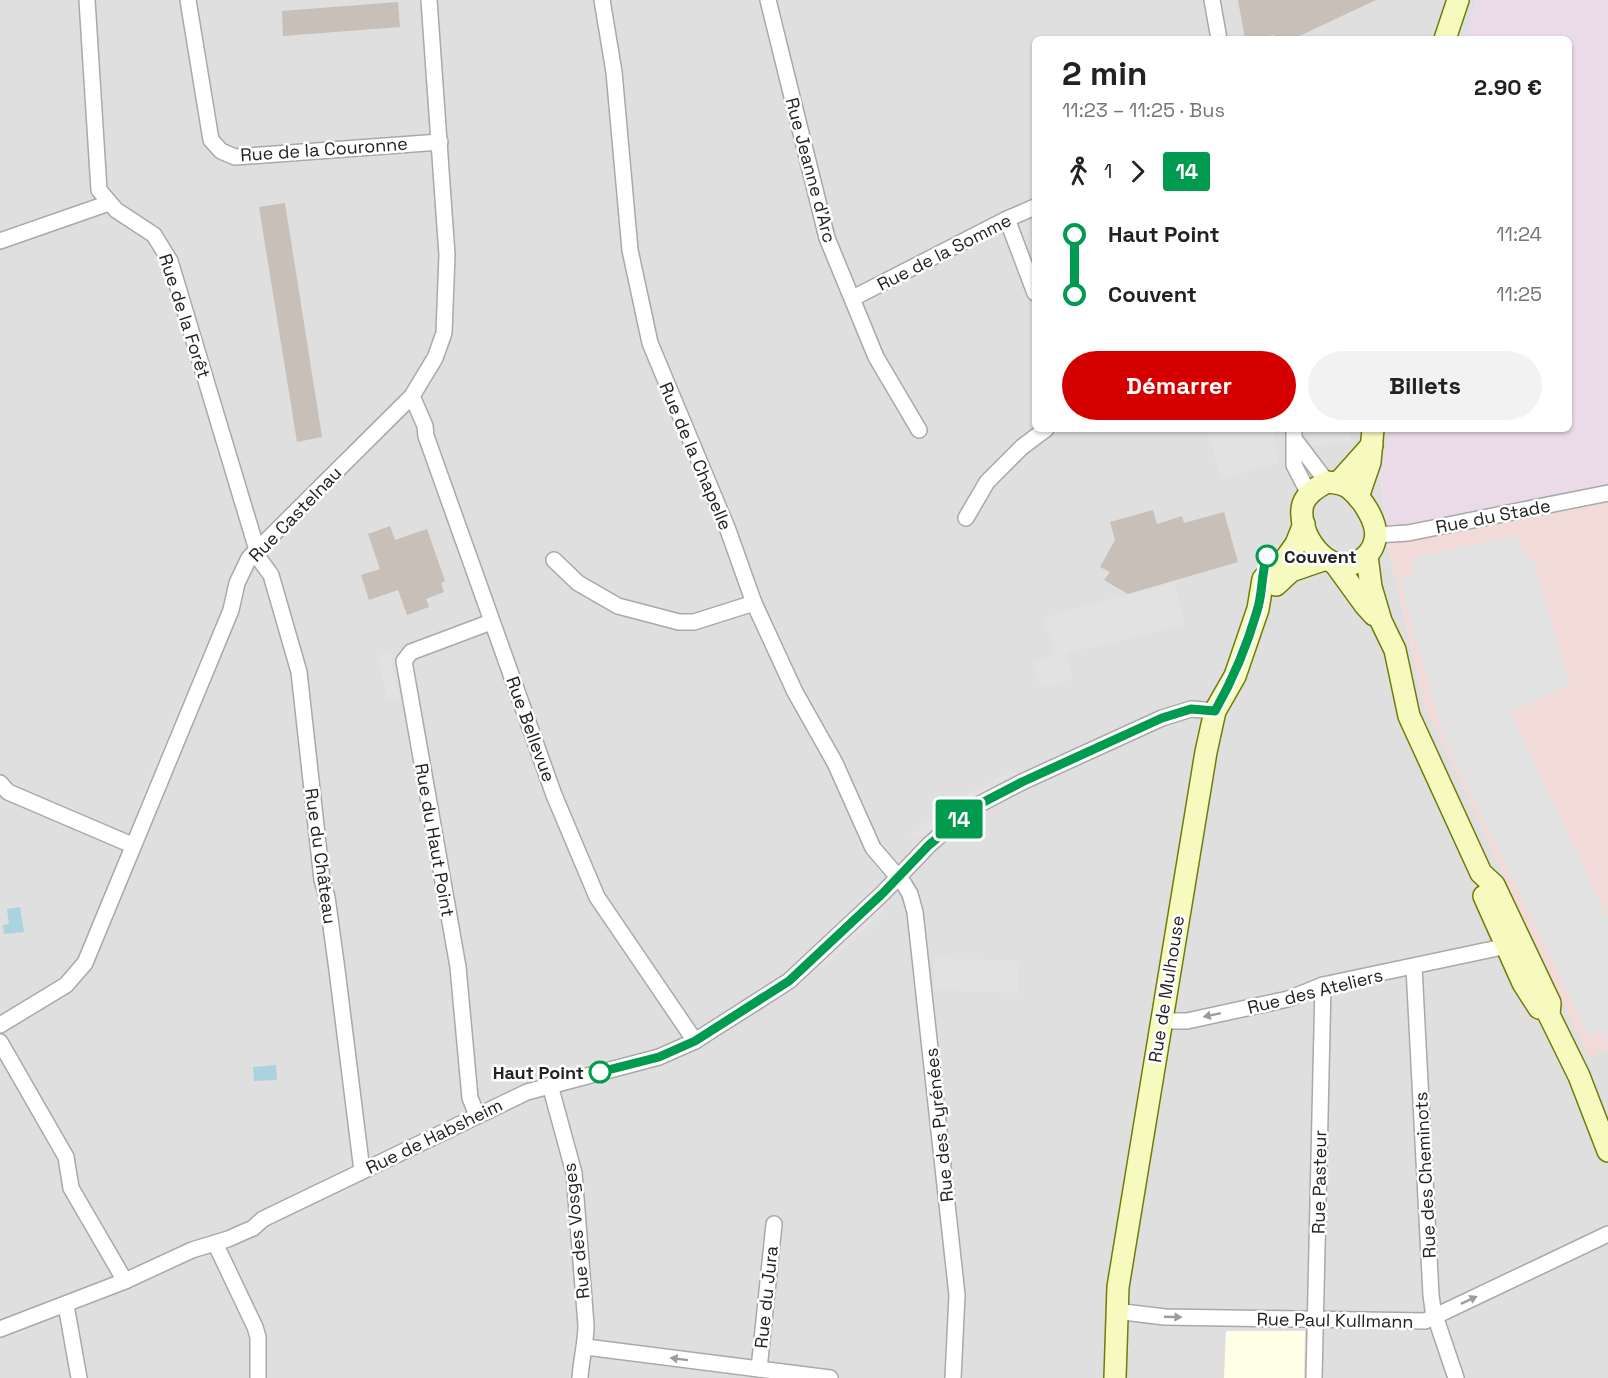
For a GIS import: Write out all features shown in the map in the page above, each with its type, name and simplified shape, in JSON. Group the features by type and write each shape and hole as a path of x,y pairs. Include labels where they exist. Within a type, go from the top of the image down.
{"main road":[{"path":"1446,36 1458,0"},
{"path":"1372,437 1325,486 1303,504 1304,524 1319,553 1331,562 1365,605 1381,621"},
{"path":"1358,497 1370,462 1372,437"},
{"path":"1325,486 1348,488 1358,497 1368,512 1376,535 1374,547 1367,556 1352,565 1331,562"},
{"name":"Rue de Mulhouse","path":"1114,1378 1115,1311 1198,789 1215,711 1235,676 1258,609 1263,579 1286,558 1296,544 1304,524"},
{"path":"1367,556 1371,587 1381,621 1395,650 1409,716 1481,873 1494,885 1550,1003 1549,1015"},
{"name":"Rue de Mulhouse","path":"1258,609 1273,588 1291,571 1331,562"},
{"path":"1481,873 1481,890 1506,947 1540,1009 1549,1015 1579,1076 1608,1151"}],"street":[{"name":"Rue de la Forêt","path":"87,0 99,190 109,203 153,235 170,261 257,547"},
{"name":"Rue de la Couronne","path":"188,0 212,140 221,151 235,157 440,142"},
{"name":"Rue Castelnau","path":"0,1025 49,997 77,974 91,951 132,845 231,610 242,570 257,547 412,396 435,358 444,333 447,255 429,0"},
{"name":"Rue de la Chapelle","path":"602,0 614,72 630,250 650,343 728,530 754,603 795,692 835,763 873,848 898,876"},
{"name":"Rue Jeanne d'Arc","path":"768,0 827,238 876,357 919,430"},
{"path":"1212,0 1218,36"},
{"path":"0,241 109,203"},
{"name":"Rue de la Somme","path":"853,298 1032,208"},
{"path":"1007,219 1032,285"},
{"name":"Rue Bellevue","path":"412,396 425,426 426,436 491,622 554,795 597,897 695,1041"},
{"path":"966,518 987,482 1022,447 1042,432"},
{"path":"1294,434 1325,486"},
{"name":"Rue du Stade","path":"1376,535 1408,533 1608,493"},
{"name":"Rue du Château","path":"257,547 260,560 271,575 299,672 321,868 337,970 362,1171"},
{"path":"554,560 578,583 618,606 679,622 694,622 754,603"},
{"name":"Rue du Haut Point","path":"477,1115 470,1098 458,967 404,661 411,652 491,622"},
{"name":"Rue de Habsheim","path":"0,1329 125,1281 192,1250 254,1228 263,1219 477,1115 550,1085 634,1065 695,1041 789,981 957,820 976,806 1022,782 1171,714 1191,709 1215,711"},
{"path":"0,783 8,792 132,845"},
{"name":"Rue des Pyrénées","path":"898,876 910,894 915,912 924,989 957,1295 953,1378"},
{"path":"1506,947 1512,945 1522,959 1531,965"},
{"name":"Rue des Ateliers","path":"1161,1021 1187,1021 1288,999 1323,985 1506,947"},
{"name":"Rue des Cheminots","path":"1414,967 1431,1295 1435,1316 1456,1378"},
{"name":"Rue Pasteur","path":"1314,1378 1323,985"},
{"path":"0,1042 66,1157 70,1188 125,1281"},
{"name":"Rue des Vosges","path":"550,1085 574,1173 586,1347 581,1362 580,1378"},
{"name":"Rue du Jura","path":"759,1369 774,1224"},
{"name":"Rue Paul Kullmann","path":"1115,1311 1165,1317 1425,1321 1608,1234"},
{"path":"214,1243 255,1327 258,1337 258,1378"},
{"path":"66,1305 79,1378"},
{"name":"Rue du Jura","path":"586,1347 830,1378"}],"shaded area":[{"path":"0,0 1477,0 1466,36 1032,36 1032,432 1391,432 1380,470 1388,545 1424,703 1589,1057 1608,1048 1608,1378 0,1378"},
{"path":"1477,0 1608,0 1608,488 1388,545 1380,470 1391,432 1572,432 1572,36 1466,36"},
{"path":"1208,432 1274,432 1279,463 1221,479"},
{"path":"1309,432 1349,432 1351,442 1311,447"},
{"path":"1608,488 1608,1048 1589,1058 1424,703 1388,545"},
{"path":"1518,535 1521,548 1534,562 1570,684 1511,712 1608,919 1608,1047 1600,1031 1589,1036 1444,738 1399,579 1411,575 1414,568 1412,558"},
{"path":"1174,582 1185,625 1067,653 1072,680 1042,688 1031,662 1055,654 1043,617"},
{"path":"214,626 218,628 139,816 136,810"},
{"path":"390,653 399,698 388,700 378,655"},
{"path":"1010,772 1024,775 962,807 919,839 909,836 956,800"},
{"path":"882,907 885,911 821,969 817,965"},
{"path":"934,958 1019,961 1019,993 934,990"},
{"path":"1226,1331 1305,1331 1304,1378 1224,1378"}],"water":[{"path":"20,907 24,932 4,934 3,925 9,924 7,909"},
{"path":"276,1065 277,1080 254,1081 253,1067"}],"building":[{"path":"1238,0 1376,0 1299,36 1244,36"},
{"path":"398,2 400,27 283,36 282,11"},
{"path":"285,203 322,437 297,442 259,207"},
{"path":"1153,510 1157,524 1182,516 1184,523 1224,512 1238,562 1128,594 1104,580 1110,572 1100,567 1115,540 1110,522"},
{"path":"390,526 395,540 427,529 445,581 441,583 444,592 426,599 429,607 407,615 398,590 369,600 361,575 380,569 368,534"}],"bus line":[{"name":"14","path":"600,1072 659,1057 695,1041 789,981 883,893 929,845 976,806 1022,782 1162,718 1191,709 1215,711 1235,676 1258,609 1263,579 1262,571 1267,556"}],"place":[{"name":"Couvent","path":"1267,556"},
{"name":"Haut Point","path":"600,1072"}]}
